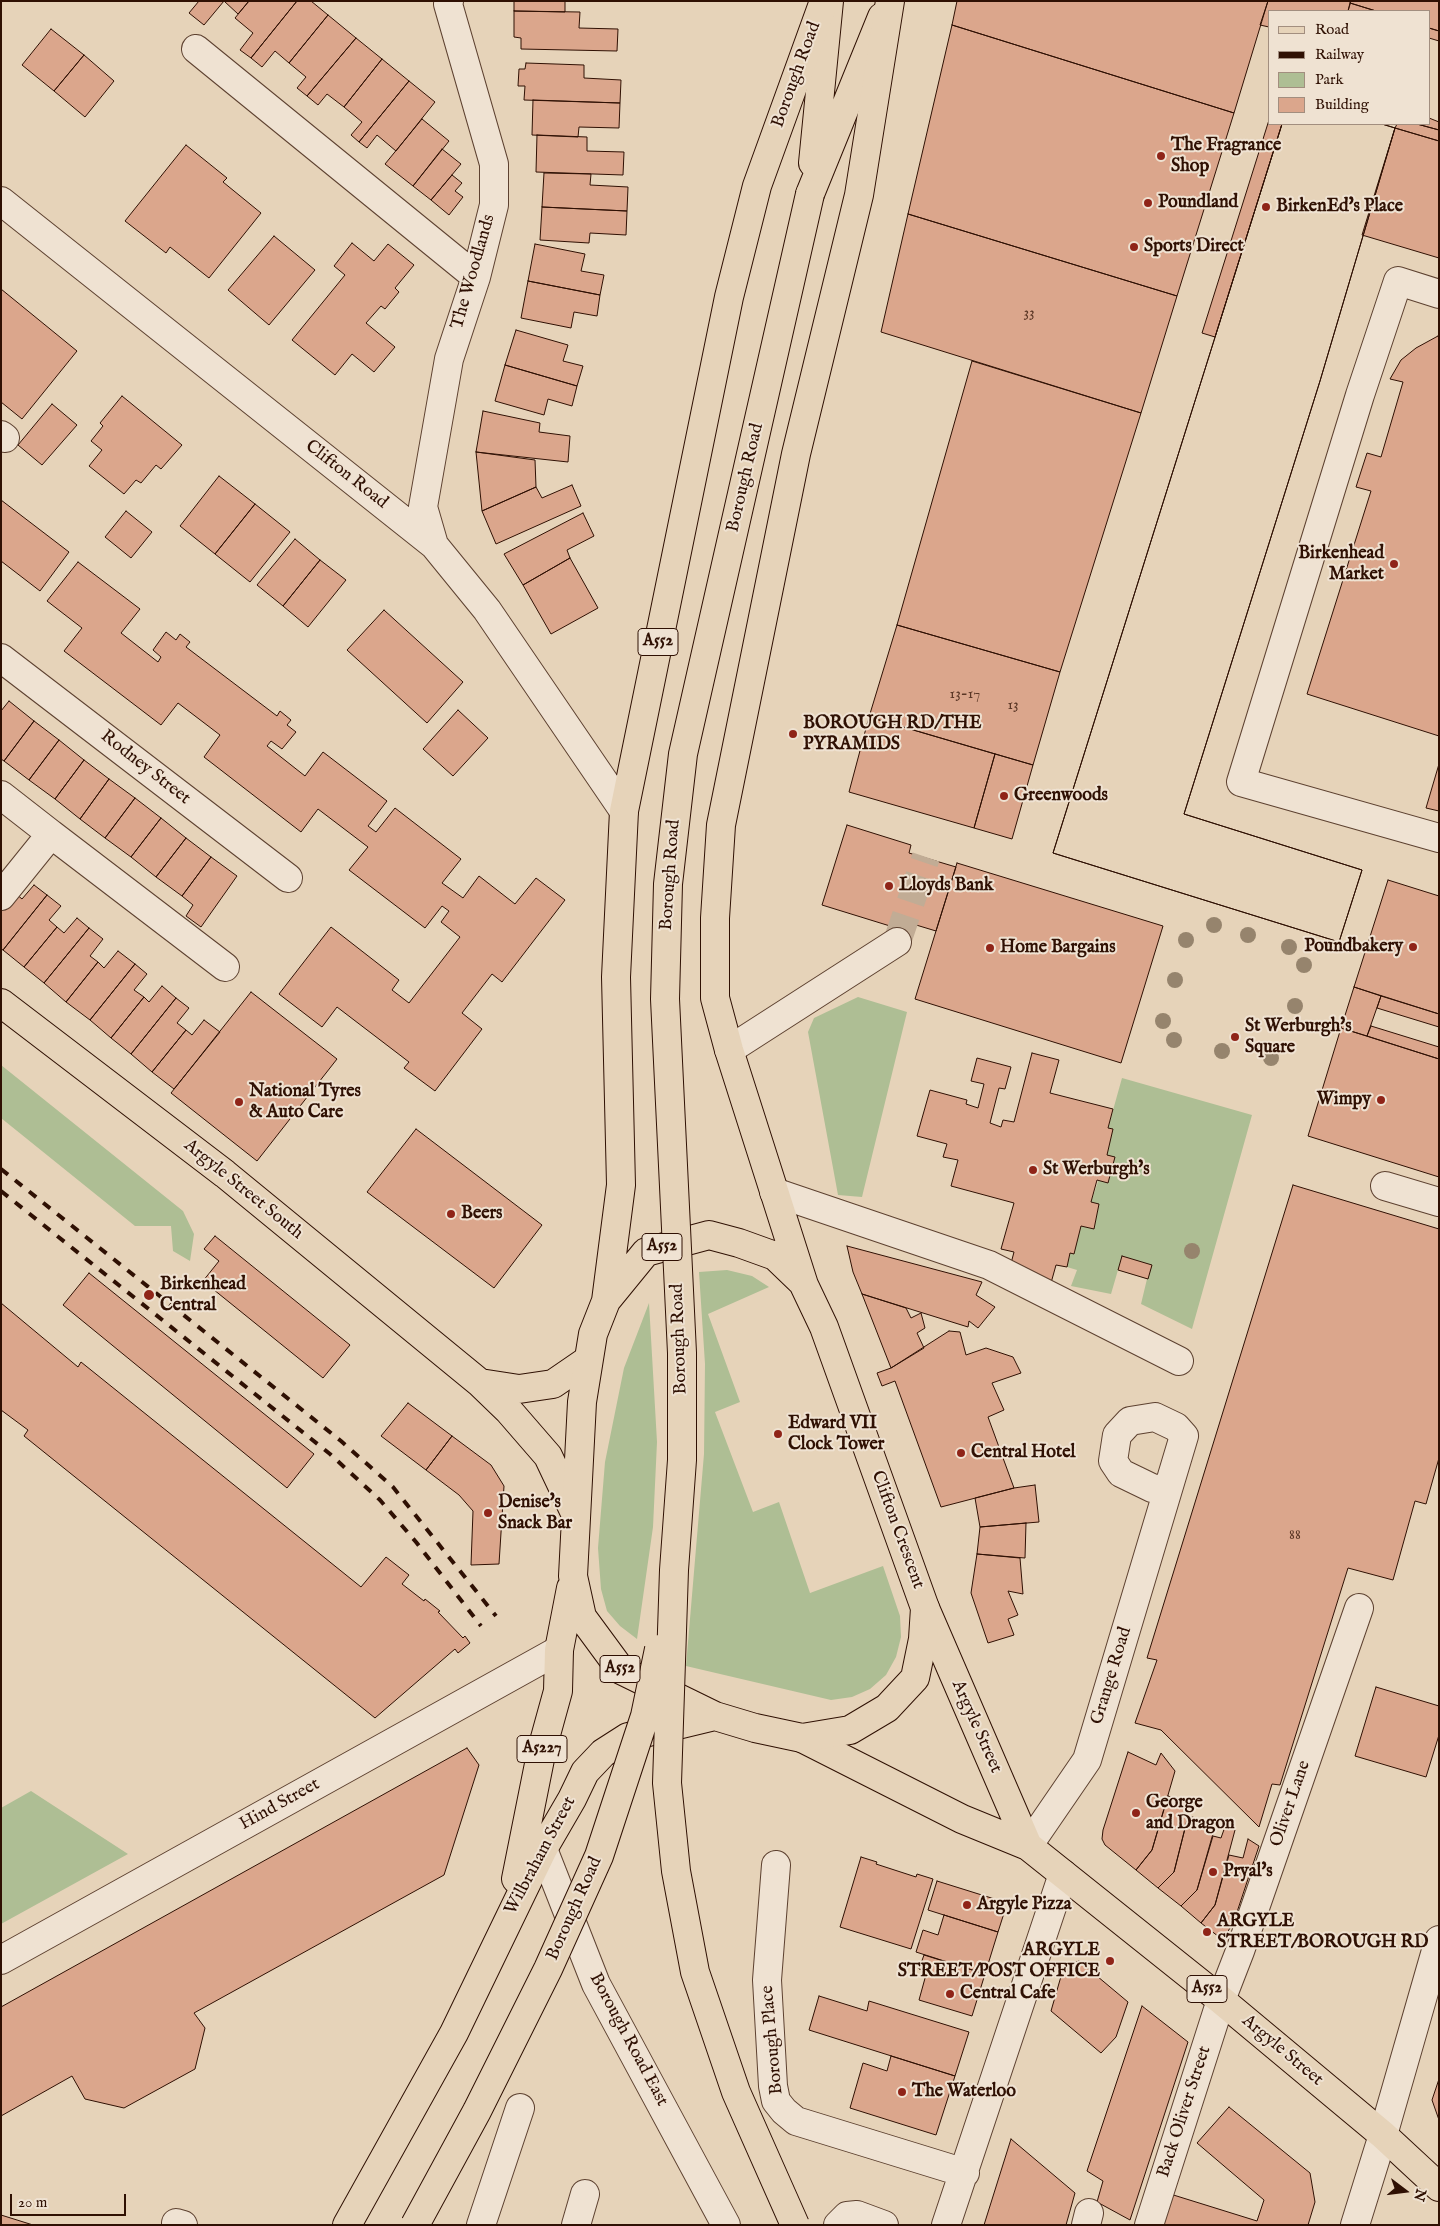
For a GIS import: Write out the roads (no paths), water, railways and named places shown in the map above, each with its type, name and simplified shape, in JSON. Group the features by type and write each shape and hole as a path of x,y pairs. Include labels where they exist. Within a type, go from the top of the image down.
{"main road":[{"name":"Borough Road","path":"606,1301 621,1185 616,977 618,889 624,811 729,297 757,186 824,1"},
{"name":"Borough Road","path":"795,2225 736,2092 695,1972 676,1871 667,1783 674,1570 682,1460 682,1353 665,998 668,884 683,754 810,194 829,1"},
{"name":"Borough Road","path":"810,194 889,1"},
{"name":"Borough Road","path":"804,1285 729,1050 716,998 715,918 721,825 796,454 859,195 889,1"},
{"name":"Argyle Street South","path":"1,1003 225,1174 480,1383 509,1411 548,1456 576,1513"},
{"name":"A552","path":"804,1285 775,1256 709,1235 646,1252 606,1301 593,1334 582,1402 573,1576 582,1617 621,1670 715,1716 755,1728 802,1738 850,1730 887,1708 915,1678 924,1639 924,1608"},
{"name":"Clifton Crescent","path":"804,1285 824,1326 924,1608"},
{"path":"480,1383 519,1389 553,1384 588,1360"},
{"name":"Borough Road","path":"415,2225 477,2111 548,1968 599,1856 645,1716 674,1570"},
{"name":"Wilbraham Street","path":"507,1922 542,1749 558,1691 560,1650 573,1576"},
{"name":"Argyle Street","path":"924,1608 1028,1846"},
{"name":"Wilbraham Street","path":"507,1922 543,1849 572,1799 585,1772 603,1753 628,1737 715,1716"},
{"name":"Argyle Street","path":"802,1738 962,1819 1028,1846 1220,2000 1383,2135 1439,2187"},
{"name":"A5227","path":"347,2225 454,2032 507,1922"}],"street":[{"name":"The Woodlands","path":"434,545 423,507 449,359 476,277 494,205 494,164 446,2"},
{"path":"196,50 476,277"},
{"name":"Clifton Road","path":"1,202 434,545 486,610 624,811"},
{"path":"1439,294 1398,281 1360,394 1241,782 1439,838"},
{"name":"Rodney Street","path":"1,658 288,878"},
{"path":"1,795 225,967"},
{"path":"1,896 51,834"},
{"path":"729,1050 897,942"},
{"path":"1385,1186 1439,1202"},
{"path":"774,1192 989,1265 1179,1361"},
{"name":"Grange Road","path":"1028,1846 1087,1760 1167,1492"},
{"name":"Oliver Lane","path":"1220,2000 1240,1951 1359,1608"},
{"name":"Hind Street","path":"1,1960 560,1650"},
{"name":"Borough Road East","path":"543,1849 596,1984 726,2225"},
{"name":"Borough Place","path":"776,1865 767,1980 773,2086 776,2101 796,2121 965,2173"},
{"path":"946,2225 965,2173 1063,1874"},
{"path":"1355,2225 1439,1940"},
{"name":"Back Oliver Street","path":"1149,2225 1220,2000"},
{"path":"481,2225 520,2108"},
{"path":"576,2225 585,2194"},
{"path":"838,2225 847,2216 857,2216 884,2225"}],"tunnel":[{"path":"897,942 926,857"}],"railway":[{"path":"1,1169 341,1441 393,1487 496,1616"},
{"path":"1,1191 330,1454 380,1500 416,1542 481,1626"}],"place":[{"name":"The Fragrance Shop","path":"1161,156"},
{"name":"Poundland","path":"1148,203"},
{"name":"BirkenEd's Place","path":"1266,207"},
{"name":"Sports Direct","path":"1134,247"},
{"name":"Birkenhead Market","path":"1394,564"},
{"name":"BOROUGH RD/THE PYRAMIDS","path":"793,734"},
{"name":"Greenwoods","path":"1004,796"},
{"name":"Lloyds Bank","path":"889,886"},
{"name":"Poundbakery","path":"1413,947"},
{"name":"Home Bargains","path":"990,948"},
{"name":"St Werburgh's Square","path":"1235,1037"},
{"name":"Wimpy","path":"1381,1100"},
{"name":"National Tyres & Auto Care","path":"239,1102"},
{"name":"St Werburgh's","path":"1033,1170"},
{"name":"Beers","path":"451,1214"},
{"name":"Birkenhead Central","path":"149,1295"},
{"name":"Edward VII Clock Tower","path":"778,1434"},
{"name":"Central Hotel","path":"961,1453"},
{"name":"Denise's Snack Bar","path":"488,1513"},
{"name":"George and Dragon","path":"1136,1813"},
{"name":"Pryal's","path":"1213,1872"},
{"name":"Argyle Pizza","path":"967,1905"},
{"name":"ARGYLE STREET/BOROUGH RD","path":"1207,1932"},
{"name":"ARGYLE STREET/POST OFFICE","path":"1110,1961"},
{"name":"Central Cafe","path":"950,1994"},
{"name":"The Waterloo","path":"902,2092"}]}
